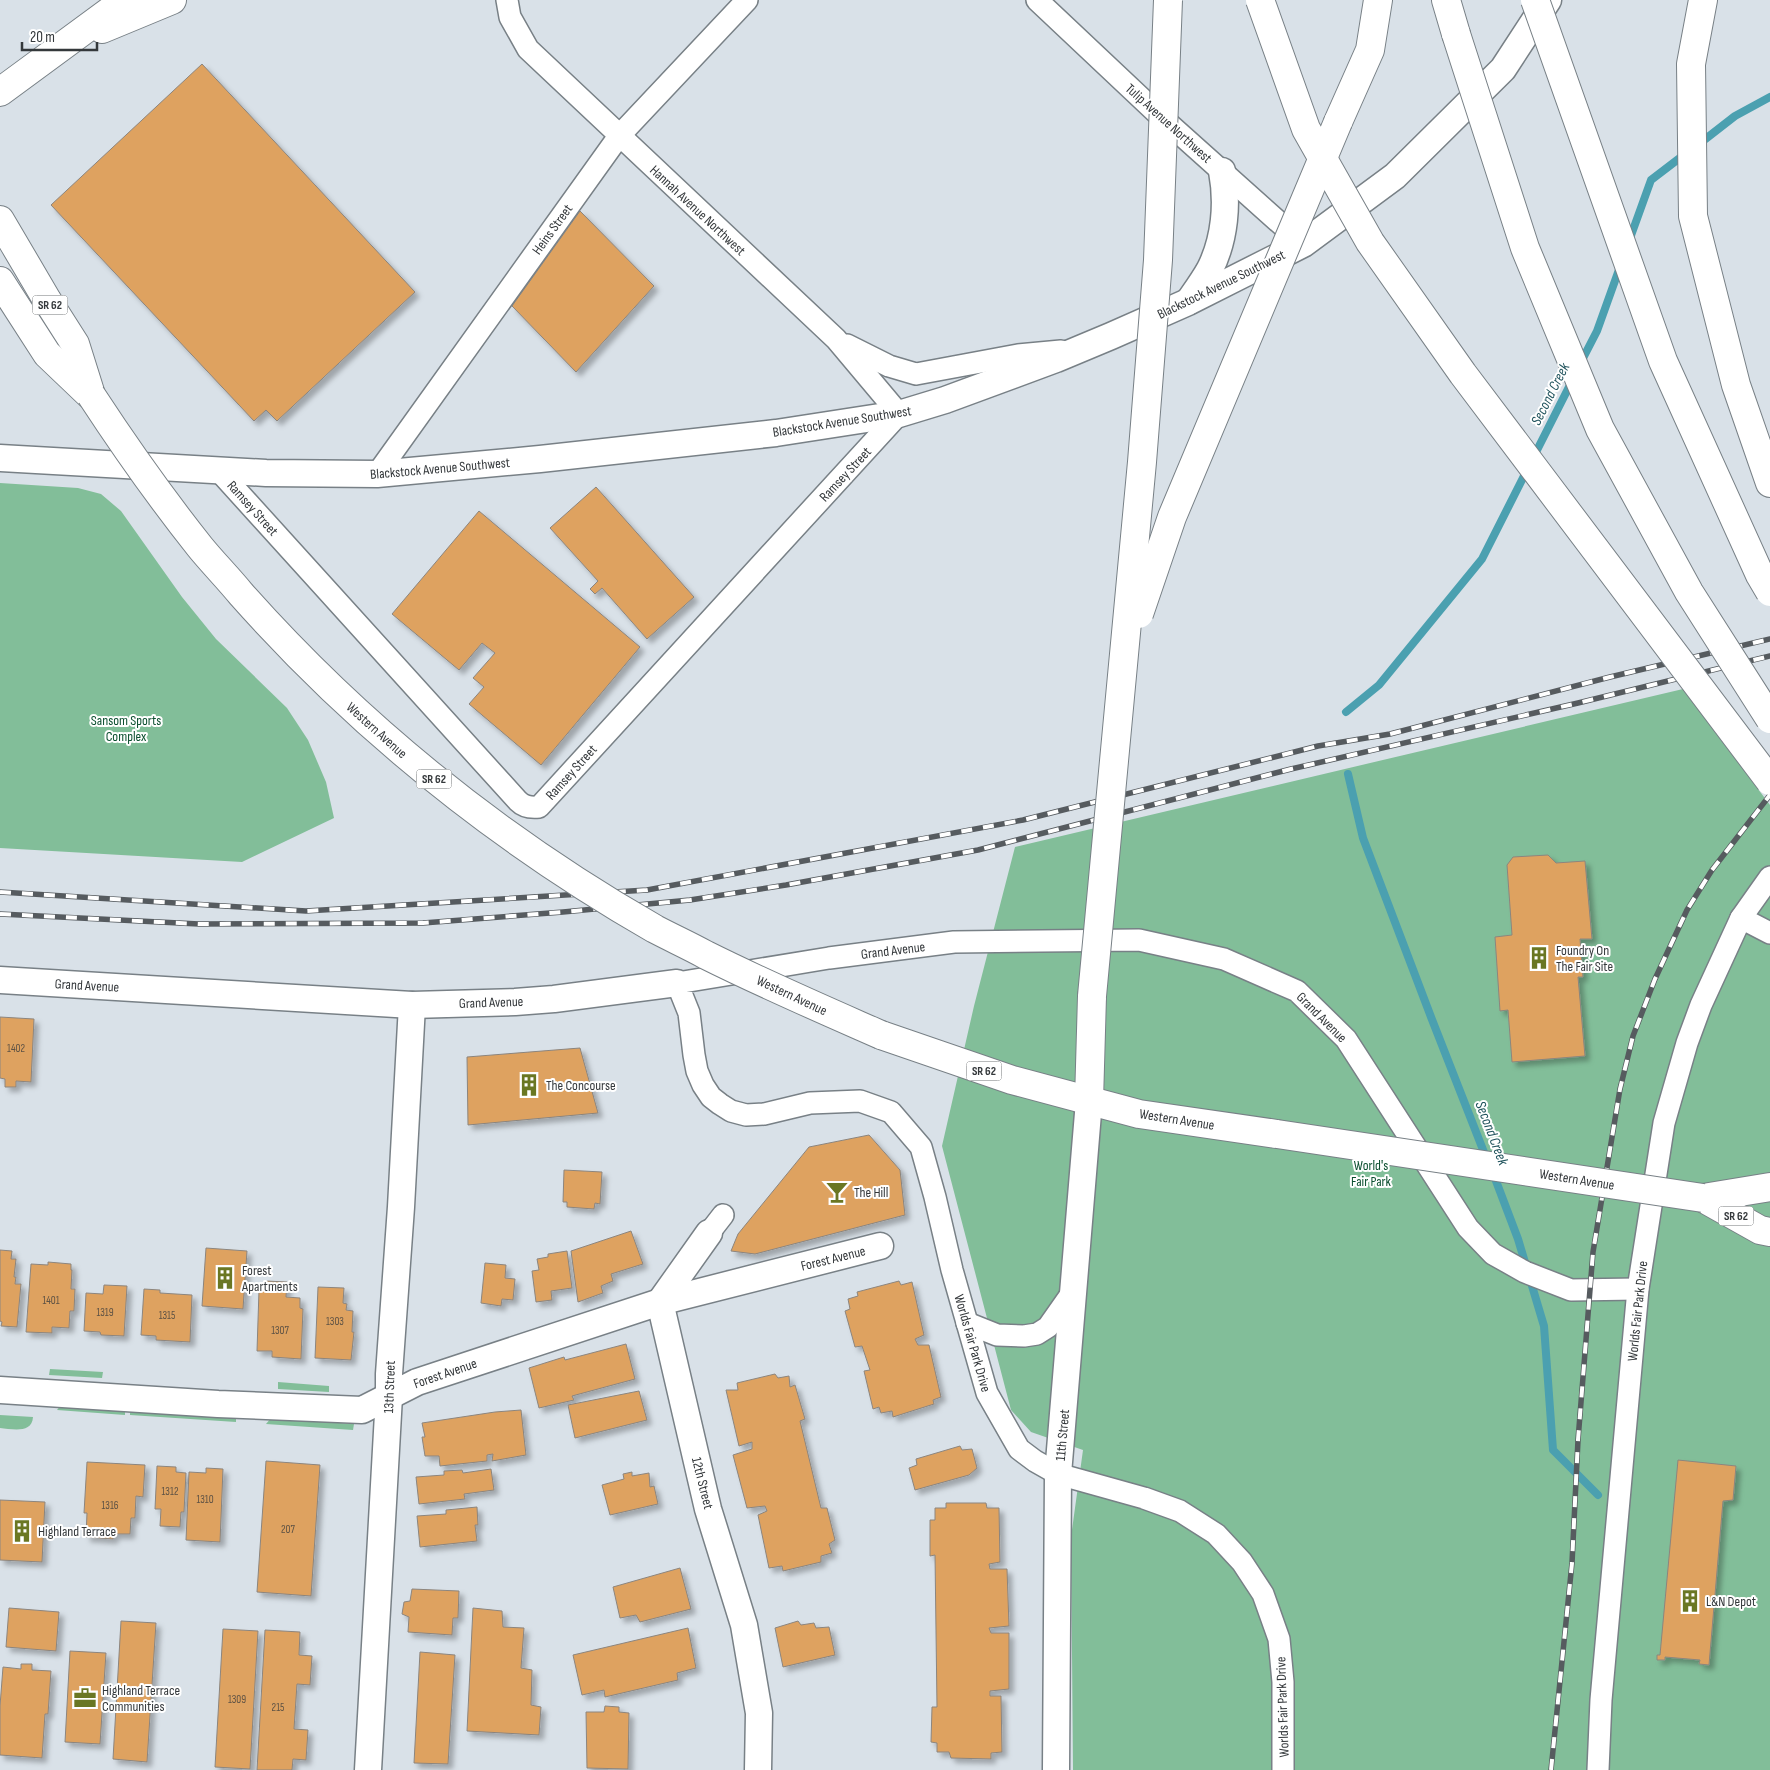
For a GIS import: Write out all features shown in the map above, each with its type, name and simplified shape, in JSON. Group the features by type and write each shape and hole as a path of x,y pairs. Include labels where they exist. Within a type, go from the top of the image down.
{"main road":[{"path":"0,92 18,77 72,41 125,0"},
{"path":"72,41 172,0"},
{"path":"1089,1101 1092,996 1142,462 1158,260 1168,0"},
{"path":"1260,0 1306,129 1370,242 1463,374 1770,781"},
{"path":"1117,728 1139,613 1172,516 1370,50 1378,0"},
{"path":"1446,0 1525,248 1600,429 1689,592 1770,719"},
{"path":"1535,0 1663,361 1760,575 1770,592"},
{"path":"1703,0 1691,64 1693,216 1736,385 1770,483"},
{"name":"Western Avenue","path":"0,220 75,344 91,395"},
{"name":"Western Avenue","path":"0,281 47,354 91,395 128,451 201,548 264,619 327,684 385,738 436,781 527,848 657,930 793,997 881,1035 1012,1080 1138,1114 1702,1198 1770,1187"},
{"path":"0,300 47,354"},
{"name":"Western Avenue","path":"1702,1198 1760,1230 1770,1232"}],"street":[{"name":"Hannah Avenue Northwest","path":"507,0 510,17 528,49 836,339 899,414"},
{"name":"Heins Street","path":"378,474 619,136 747,0"},
{"name":"Tulip Avenue Northwest","path":"1037,0 1303,244"},
{"name":"Blackstock Avenue Southwest","path":"0,458 219,471 327,475 378,474 540,459 776,433 899,414 945,400 1081,348 1188,302 1303,244 1395,176 1496,76 1503,69 1548,0"},
{"path":"1188,302 1209,270 1221,239 1225,205 1222,171"},
{"path":"836,339 889,366 916,374 1018,355 1081,348"},
{"name":"Ramsey Street","path":"219,471 518,801 523,806 534,808 539,807 899,414"},
{"name":"Worlds Fair Park Drive","path":"1598,1770 1601,1700 1638,1289 1664,1124 1690,1033 1701,1005 1740,918 1770,877"},
{"path":"1740,918 1770,933"},
{"name":"Grand Avenue","path":"0,980 412,1005 515,1002 554,999 677,983 829,958 954,942 1139,940 1224,959 1297,991 1346,1039 1468,1228 1493,1254 1525,1272 1571,1290 1638,1289"},
{"name":"Worlds Fair Park Drive","path":"677,983 689,1013 697,1071 703,1085 711,1096 731,1111 746,1115 764,1114 810,1103 860,1101 891,1112 921,1147 987,1393 1019,1449 1058,1474 1144,1498 1180,1511 1216,1534 1242,1562 1263,1594 1279,1639 1283,1682 1283,1770"},
{"name":"13th Street","path":"368,1770 389,1374 401,1207 412,1005"},
{"name":"11th Street","path":"1056,1770 1058,1474 1089,1101"},
{"path":"660,1302 716,1224"},
{"name":"Forest Avenue","path":"0,1390 199,1403 362,1410 418,1382 660,1302 880,1246"},
{"path":"967,1323 997,1335 1024,1336 1037,1334 1048,1327 1074,1290"},
{"name":"12th Street","path":"660,1302 708,1509 744,1625 759,1713 758,1770"}],"green space":[{"name":"Sansom Sports Complex","path":"0,483 78,488 101,494 121,511 182,597 216,639 287,708 308,740 326,782 334,818 242,862 0,848"},
{"name":"World's Fair Park","path":"1683,689 1770,805 1770,1770 1073,1770 1071,1537 1083,1450 1031,1432 1011,1410 942,1146 974,1006 1015,847"},
{"path":"50,1369 103,1372 102,1378 49,1375"},
{"path":"278,1382 329,1386 329,1392 278,1389"},
{"path":"61,1405 125,1409 125,1415 57,1410"},
{"path":"130,1410 236,1416 236,1422 130,1415"},
{"path":"0,1415 33,1417 29,1426 15,1429 0,1428"},
{"path":"271,1418 354,1424 353,1430 266,1424"}],"building":[{"path":"202,64 415,292 277,421 266,410 254,421 51,205"},
{"path":"580,211 654,286 576,372 512,306"},
{"path":"596,487 694,597 647,639 602,588 595,594 590,589 598,581 550,528"},
{"path":"479,511 640,647 541,765 469,704 484,687 473,678 495,653 482,643 459,670 392,614"},
{"name":"Foundry On The Fair Site","path":"1548,855 1556,863 1585,861 1592,939 1580,939 1583,977 1578,977 1585,1056 1512,1062 1508,1010 1500,1011 1495,937 1512,935 1507,865 1513,857"},
{"path":"0,1017 34,1019 31,1082 16,1081 16,1087 5,1087 5,1079 0,1078"},
{"name":"The Concourse","path":"580,1048 598,1113 468,1125 467,1057"},
{"name":"The Hill","path":"869,1135 900,1170 905,1215 755,1254 731,1251 738,1234 809,1147"},
{"path":"564,1170 602,1172 600,1204 595,1203 594,1209 567,1207 567,1202 563,1202"},
{"path":"631,1231 643,1264 611,1274 613,1281 601,1286 603,1293 578,1302 571,1251"},
{"name":"Forest Apartments","path":"206,1248 247,1251 243,1309 202,1306"},
{"path":"0,1250 12,1251 11,1259 16,1259 15,1284 21,1284 17,1327 1,1326"},
{"path":"567,1251 572,1288 551,1291 552,1300 536,1302 532,1271 539,1270 537,1259 548,1257 548,1254"},
{"path":"48,1262 71,1264 71,1289 75,1289 74,1311 70,1311 69,1328 52,1327 52,1333 26,1332 31,1264 48,1265"},
{"path":"485,1263 506,1265 505,1278 515,1279 513,1300 502,1299 501,1306 481,1303"},
{"path":"266,1281 287,1282 286,1297 300,1298 300,1308 303,1309 301,1359 272,1357 272,1351 257,1351 259,1290 266,1290"},
{"path":"899,1281 901,1285 912,1282 924,1335 915,1339 918,1345 929,1345 941,1397 933,1400 934,1404 893,1417 892,1411 881,1413 879,1407 873,1409 864,1371 870,1370 862,1346 855,1347 845,1311 850,1309 848,1299 858,1296 857,1292"},
{"path":"104,1285 127,1286 124,1336 101,1335 100,1332 84,1331 86,1293 103,1294"},
{"path":"318,1287 344,1288 343,1303 347,1304 346,1310 353,1311 352,1332 354,1332 351,1360 315,1358"},
{"path":"144,1289 160,1290 160,1293 192,1295 190,1342 156,1340 156,1336 141,1335"},
{"path":"626,1344 635,1379 572,1396 574,1400 539,1408 529,1368 564,1357 565,1360"},
{"path":"775,1374 778,1378 789,1376 790,1387 795,1385 805,1419 800,1421 821,1508 827,1508 835,1540 829,1544 832,1553 821,1556 821,1562 783,1571 782,1566 769,1568 758,1515 767,1511 765,1506 747,1508 733,1455 752,1449 752,1442 739,1446 726,1390 738,1390 737,1383"},
{"path":"639,1391 647,1420 575,1438 568,1405"},
{"path":"521,1410 526,1455 492,1461 493,1454 487,1455 487,1461 440,1466 439,1456 425,1456 422,1437 425,1437 422,1423"},
{"path":"960,1446 962,1450 972,1449 977,1468 969,1475 915,1490 909,1468 917,1465 916,1459"},
{"name":"L&N Depot","path":"1678,1460 1736,1466 1733,1500 1723,1501 1709,1665 1699,1664 1700,1660 1665,1657 1665,1660 1657,1660 1657,1655 1660,1655"},
{"path":"266,1461 320,1465 311,1596 257,1592"},
{"path":"87,1462 145,1465 143,1497 136,1496 135,1518 131,1518 130,1534 114,1534 113,1539 86,1537 87,1513 84,1513"},
{"path":"157,1466 176,1467 176,1472 186,1473 184,1512 181,1512 180,1527 160,1526 161,1509 155,1509"},
{"path":"206,1468 223,1469 220,1542 186,1540 189,1472 206,1473"},
{"path":"491,1469 494,1490 464,1494 465,1499 419,1504 416,1477 444,1475 444,1471 462,1470 463,1473"},
{"path":"632,1472 632,1476 649,1473 650,1487 654,1486 658,1504 610,1515 602,1485 624,1479 623,1474"},
{"name":"Highland Terrace","path":"0,1500 45,1502 42,1562 0,1560"},
{"path":"946,1503 986,1503 987,1508 999,1508 1000,1562 989,1564 990,1569 1007,1569 1009,1626 989,1628 991,1633 1009,1633 1009,1689 990,1691 990,1696 1001,1696 1002,1752 991,1753 991,1759 951,1758 949,1752 937,1752 937,1743 931,1742 932,1707 937,1707 935,1555 930,1556 930,1520 935,1520 935,1508 946,1508"},
{"path":"477,1507 478,1525 475,1525 477,1541 420,1547 417,1516 446,1514 446,1510"},
{"path":"680,1568 691,1609 640,1622 636,1615 620,1618 613,1587"},
{"path":"412,1589 459,1591 458,1618 453,1618 452,1635 408,1632 409,1617 402,1614 404,1602 410,1601"},
{"path":"9,1608 59,1612 56,1651 6,1647"},
{"path":"473,1608 502,1611 503,1627 524,1628 521,1668 532,1670 531,1705 541,1707 539,1735 467,1731"},
{"path":"121,1621 156,1623 147,1762 113,1759"},
{"path":"798,1621 801,1625 814,1623 816,1628 829,1627 835,1655 783,1667 775,1628"},
{"path":"688,1628 696,1668 677,1673 678,1680 605,1697 604,1690 582,1695 573,1655"},
{"path":"223,1629 258,1631 250,1769 215,1767"},
{"path":"265,1630 300,1632 299,1655 312,1656 310,1685 297,1684 294,1729 308,1730 306,1760 293,1759 292,1770 257,1770"},
{"name":"Highland Terrace Communities","path":"70,1651 106,1653 100,1744 65,1742"},
{"path":"420,1652 455,1655 448,1764 414,1763"},
{"path":"21,1664 32,1664 32,1670 51,1671 48,1714 45,1714 42,1758 0,1755 0,1706 3,1667 21,1669"},
{"path":"605,1706 619,1707 619,1712 629,1713 628,1769 587,1768 586,1712 604,1712"}],"waterway":[{"name":"Second Creek","path":"1699,144 1735,116 1770,97"},
{"name":"Second Creek","path":"1629,241 1651,180 1685,154"},
{"name":"Second Creek","path":"1580,364 1597,331 1621,264"},
{"name":"Second Creek","path":"1533,458 1573,379"},
{"name":"Second Creek","path":"1346,712 1379,685 1482,559 1528,468"},
{"name":"Second Creek","path":"1348,774 1363,838 1487,1160"},
{"name":"Second Creek","path":"1493,1173 1518,1239 1544,1326 1553,1450 1598,1495"}],"railway":[{"path":"0,892 306,911 647,890 1023,820 1318,746 1390,734 1610,677 1770,639"},
{"path":"0,914 199,924 423,923 690,900 786,885 978,850 1291,769 1578,703 1770,656"},
{"path":"1551,1770 1572,1563 1578,1440 1593,1252 1620,1089 1633,1036 1655,979 1687,910 1712,870 1770,795"}],"place":[{"name":"Foundry On The Fair Site","path":"1539,958"},
{"name":"The Concourse","path":"529,1085"},
{"name":"The Hill","path":"837,1192"},
{"name":"Forest Apartments","path":"225,1278"},
{"name":"Highland Terrace","path":"22,1531"},
{"name":"L&N Depot","path":"1690,1601"},
{"name":"Highland Terrace Communities","path":"85,1698"}]}
